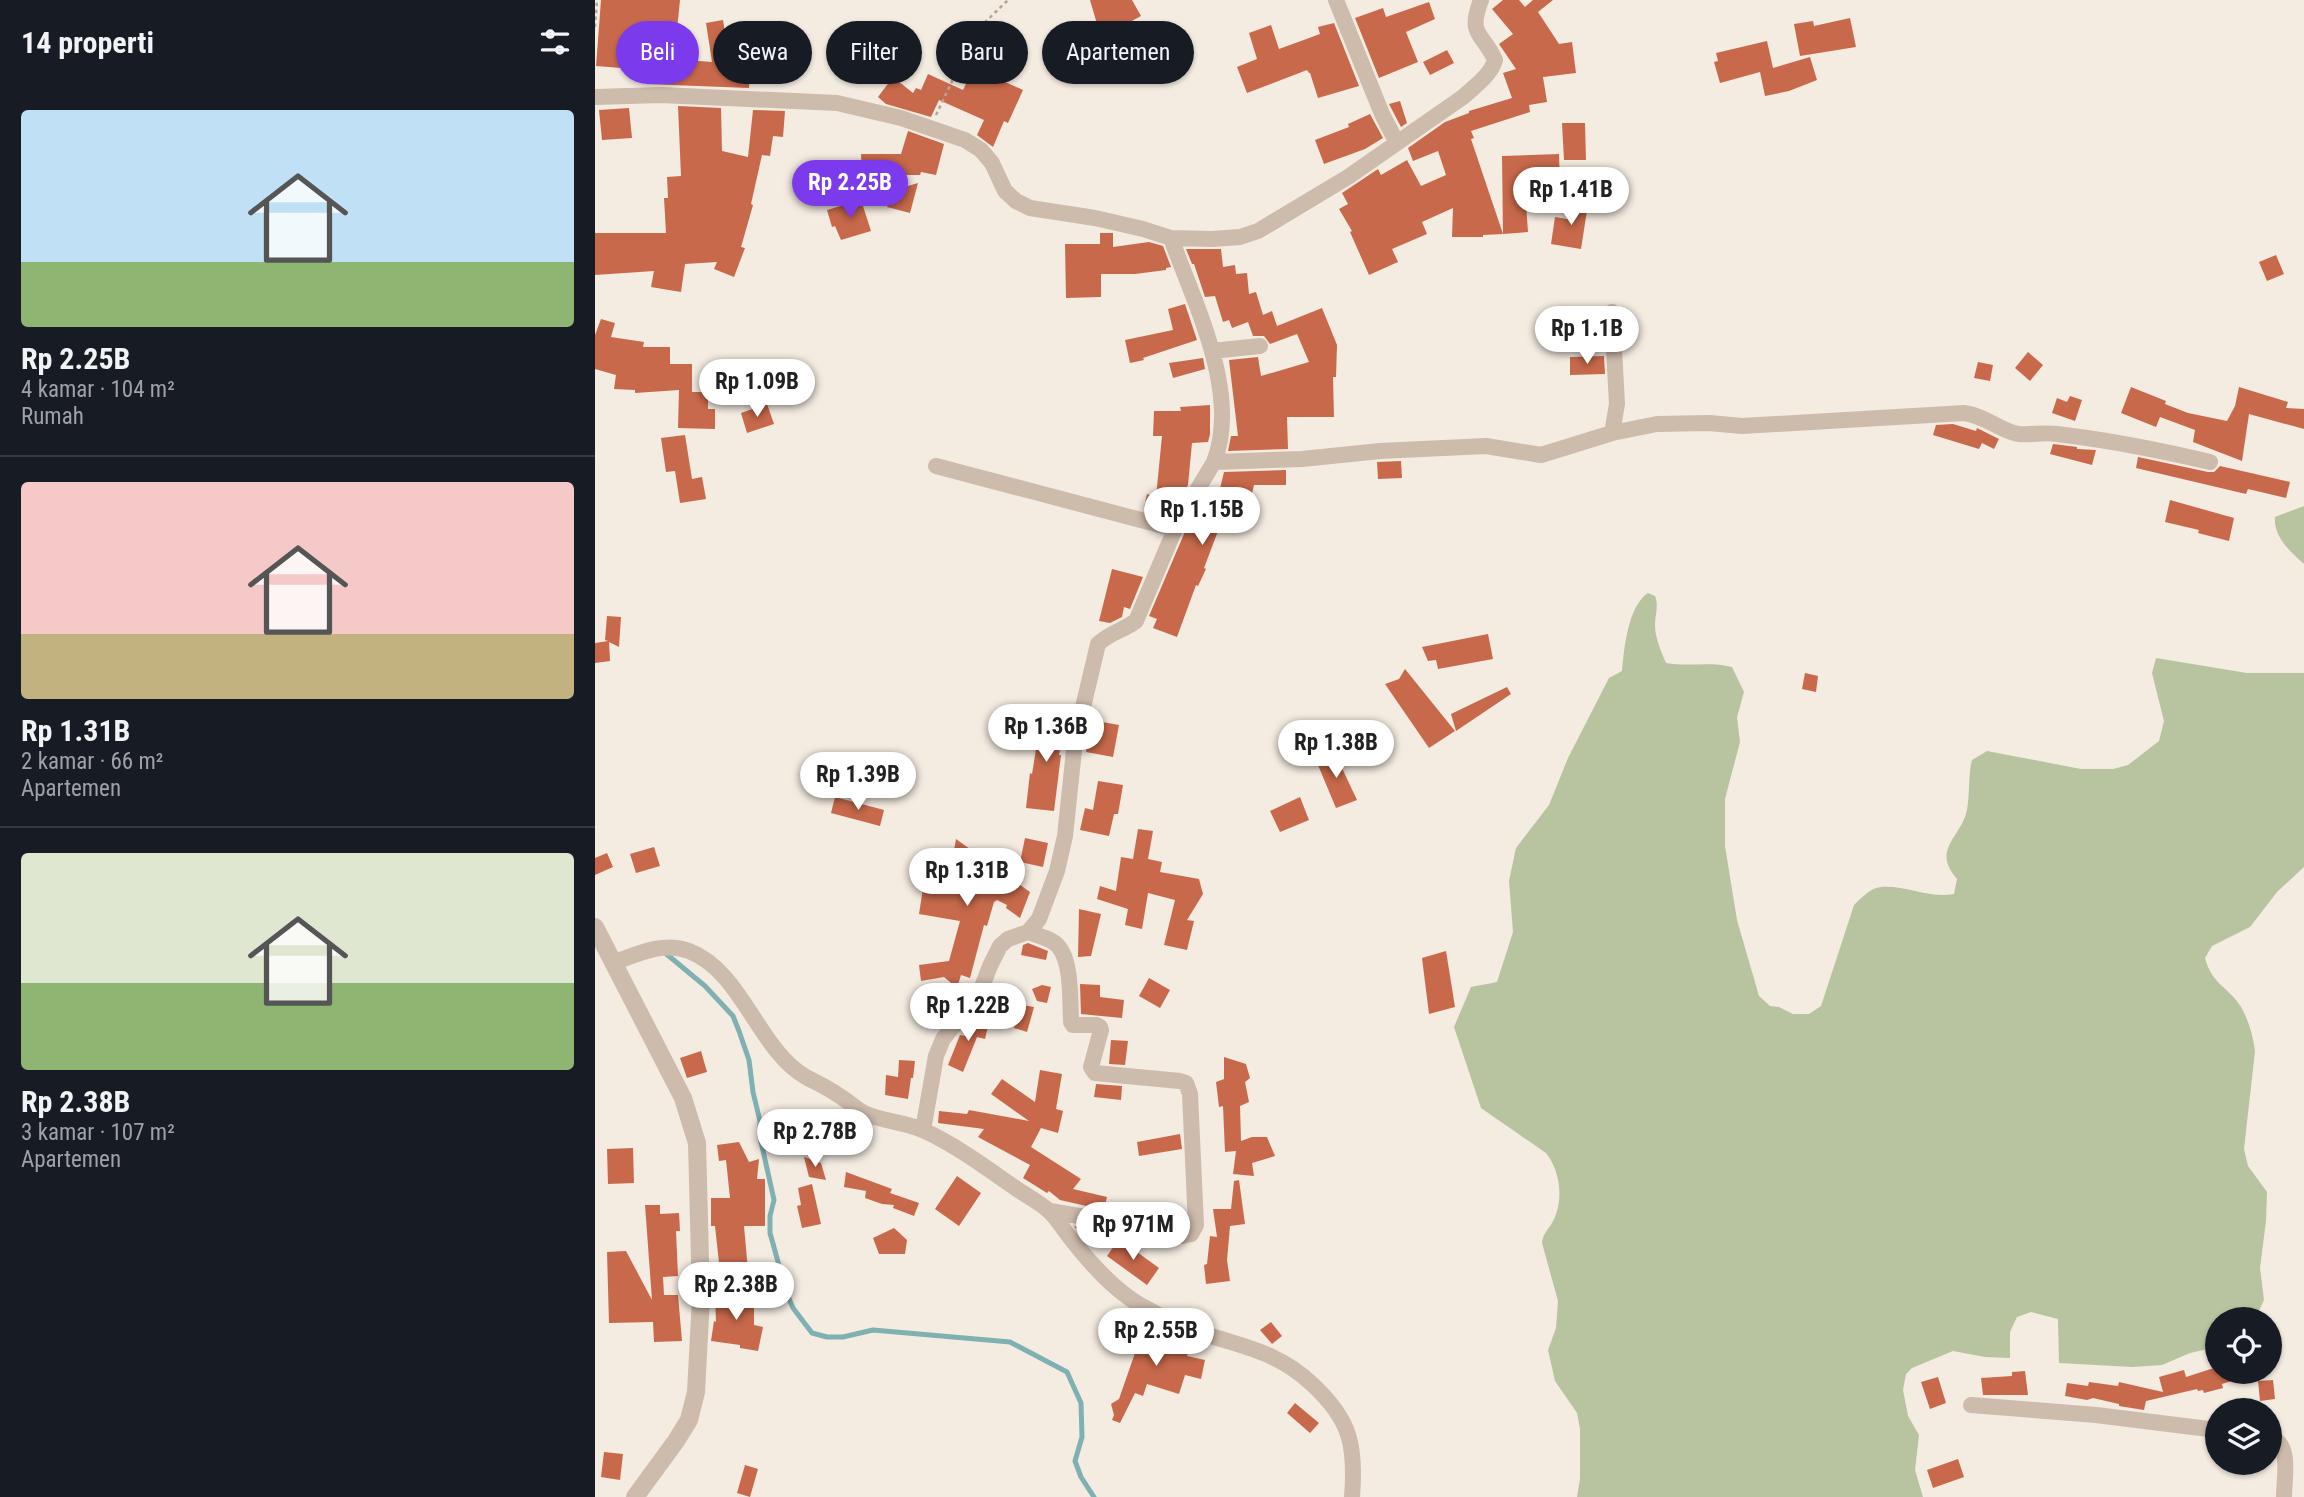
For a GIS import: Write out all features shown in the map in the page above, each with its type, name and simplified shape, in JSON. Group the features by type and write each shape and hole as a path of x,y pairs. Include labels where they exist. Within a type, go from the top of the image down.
{"street":[{"path":"1336,0 1382,114 1397,144"},
{"path":"595,97 661,95 843,105 901,118 965,140 981,150 992,163 1005,191 1030,208 1095,219 1171,238 1240,237 1258,231 1348,177 1463,97 1493,66 1495,60 1476,31 1475,20 1481,0"},
{"path":"923,1130 936,1056 943,1039 980,992 1000,946 1008,939 1028,932 1039,919 1057,871 1065,836 1076,741 1098,644 1106,636 1127,628 1136,621 1175,529 1214,462 1220,440 1222,415 1212,351 1171,238"},
{"path":"1612,312 1617,404 1612,433"},
{"path":"1212,351 1260,346"},
{"path":"1214,462 1302,459 1380,451 1486,446 1541,455 1612,433 1657,424 1709,423 1742,426 1964,413 1987,419 2019,434 2054,433 2154,449 2210,462"},
{"path":"936,466 1175,529"},
{"path":"595,927 683,1098 697,1143 701,1298 696,1392 688,1420 677,1441 635,1497"},
{"path":"1028,932 1057,944 1064,954 1068,968 1073,1025 1100,1027 1092,1070 1100,1075 1186,1083 1190,1094 1196,1225 1191,1234 1182,1236 1119,1227 1050,1211"},
{"path":"617,970 637,953 660,947 690,951 713,967 737,993 793,1069 841,1096 860,1111 878,1119 923,1130 964,1153 1050,1211 1096,1269 1139,1304 1206,1335 1262,1351 1311,1383 1331,1404 1351,1440 1354,1455 1352,1497"},
{"path":"1971,1405 2096,1415 2205,1429"},
{"path":"2282,1447 2284,1497"}],"path":[{"path":"595,27 597,0"},
{"path":"930,127 976,31 1008,0"}],"green space":[{"path":"2304,506 2304,564 2280,537 2275,517"},
{"path":"1648,593 1655,596 1656,635 1666,663 1732,667 1744,692 1737,717 1740,742 1725,799 1725,846 1737,920 1759,996 1770,1006 1793,1014 1809,1014 1821,1006 1854,905 1867,893 1876,888 1894,887 1934,894 1954,894 1957,879 1950,869 1947,851 1967,810 1972,760 1987,751 2081,769 2113,769 2128,765 2159,741 2164,721 2152,673 2156,658 2247,673 2304,673 2304,867 2277,892 2250,927 2212,946 2205,958 2216,980 2241,1007 2255,1051 2244,1149 2248,1166 2267,1192 2260,1268 2264,1300 2261,1307 2205,1307 2205,1350 2162,1365 2132,1367 2059,1363 2058,1319 2031,1312 2017,1317 2010,1332 2010,1358 1953,1351 1912,1368 1906,1374 1903,1390 1908,1416 1919,1435 1915,1470 1923,1497 1577,1497 1580,1479 1580,1429 1577,1413 1555,1381 1548,1350 1556,1328 1558,1301 1542,1243 1556,1215 1558,1178 1546,1153 1481,1108 1454,1027 1471,987 1497,982 1513,932 1509,881 1516,848 1549,805 1568,758 1609,678 1622,671 1626,640 1641,599"}],"building":[{"path":"601,0 680,0 678,21 616,21 616,68 596,66"},
{"path":"1090,0 1132,0 1141,16 1132,21 1096,21"},
{"path":"1503,0 1519,0 1525,7 1533,0 1553,0 1538,12 1559,44 1572,42 1576,73 1543,77 1547,102 1529,105 1530,112 1471,131 1474,138 1471,139 1503,234 1452,237 1453,208 1422,222 1427,234 1392,249 1398,262 1369,275 1350,232 1352,231 1339,209 1348,204 1342,193 1378,169 1381,175 1407,160 1421,186 1446,175 1438,151 1413,161 1408,148 1445,122 1469,111 1512,98 1503,73 1516,69 1499,44 1513,34 1492,9"},
{"path":"1429,2 1435,19 1406,32 1418,62 1379,78 1355,18 1383,8 1386,17"},
{"path":"1850,18 1856,47 1800,56 1794,24 1813,21 1814,26"},
{"path":"713,22 713,84 749,84 749,88 646,84 699,84 699,61 712,62 706,23"},
{"path":"1334,23 1359,86 1318,98 1307,70 1247,93 1237,67 1257,59 1249,33 1271,25 1279,49 1320,34 1318,27"},
{"path":"1767,41 1773,68 1810,57 1817,80 1789,91 1765,96 1760,72 1720,83 1714,62 1718,61 1716,53"},
{"path":"1447,50 1454,63 1430,75 1423,62"},
{"path":"928,74 936,78 936,84 950,84 963,90 966,84 1010,84 1023,90 1008,123 1004,121 993,147 977,135 984,120 939,100 931,117 886,104 878,97 888,84 902,84 913,93 916,88 921,90"},
{"path":"1400,101 1407,123 1401,127 1389,104"},
{"path":"678,106 721,108 722,151 748,157 753,110 785,111 783,137 773,136 770,156 762,155 751,204 753,205 741,247 745,248 734,277 714,269 717,262 685,264 681,292 651,287 654,271 595,275 595,233 666,233 664,198 668,198 667,177 681,176"},
{"path":"629,108 632,138 602,140 599,110"},
{"path":"1370,114 1383,138 1365,149 1324,164 1315,140 1349,127 1348,124"},
{"path":"1562,123 1585,123 1586,160 1564,160"},
{"path":"908,131 944,144 936,175 921,172 920,175 862,175 861,154 901,154"},
{"path":"1559,154 1560,188 1525,189 1528,232 1503,234 1502,156"},
{"path":"918,183 910,213 887,207 891,191"},
{"path":"861,200 871,231 841,240 835,226 832,227 827,210"},
{"path":"1569,201 1588,204 1581,249 1551,244 1555,217 1567,219"},
{"path":"1100,233 1113,233 1113,247 1149,242 1163,246 1171,267 1135,274 1101,274 1101,297 1066,298 1065,244 1100,244"},
{"path":"1186,249 1221,249 1223,267 1235,265 1236,274 1247,273 1249,294 1256,292 1263,315 1272,311 1277,326 1322,308 1337,345 1336,377 1333,377 1334,417 1287,417 1288,449 1228,451 1231,436 1238,436 1229,360 1258,357 1261,376 1309,362 1297,334 1270,344 1264,336 1253,336 1248,322 1232,328 1229,320 1223,322 1215,296 1205,297"},
{"path":"2276,255 2284,274 2267,281 2259,262"},
{"path":"1185,304 1197,340 1130,363 1125,340 1173,330 1168,309"},
{"path":"601,319 615,323 611,337 644,342 643,347 670,347 670,364 692,364 692,392 708,392 708,409 715,409 715,429 678,428 679,390 635,393 635,390 614,389 616,375 595,369 595,335"},
{"path":"2028,352 2043,365 2030,381 2015,368"},
{"path":"1604,356 1605,374 1570,375 1570,357"},
{"path":"1203,358 1205,369 1173,378 1169,363"},
{"path":"1978,362 1993,365 1990,381 1974,378"},
{"path":"2131,387 2188,413 2227,421 2235,406 2239,387 2288,402 2286,408 2304,409 2304,429 2249,414 2242,461 2193,442 2195,430 2160,417 2156,427 2121,413"},
{"path":"2070,396 2082,400 2075,421 2052,413 2057,398 2067,402"},
{"path":"767,404 774,424 747,433 741,413"},
{"path":"1210,405 1208,442 1192,443 1188,485 1169,517 1144,507 1147,494 1156,497 1162,436 1153,436 1154,411 1181,411 1180,407"},
{"path":"1953,424 1976,431 1977,428 1999,439 1994,449 1982,443 1979,449 1933,435 1936,425"},
{"path":"685,435 692,479 702,477 706,499 680,503 675,471 666,472 661,438"},
{"path":"2053,444 2096,450 2092,465 2050,454"},
{"path":"2138,457 2208,472 2214,472 2220,466 2290,482 2286,498 2248,489 2246,494 2136,468"},
{"path":"1401,461 1402,478 1378,479 1377,462"},
{"path":"1286,470 1286,485 1254,485 1251,498 1232,494 1204,568 1206,569 1198,586 1196,585 1177,637 1153,628 1157,619 1149,616 1187,527 1208,492 1218,497 1224,472"},
{"path":"2170,500 2234,518 2229,541 2165,522"},
{"path":"1112,569 1143,577 1130,609 1124,607 1122,617 1110,623 1099,621"},
{"path":"607,616 621,617 619,647 609,642 610,661 595,663 595,643 608,641 605,640"},
{"path":"1488,634 1493,659 1438,669 1436,660 1428,661 1422,647"},
{"path":"1405,669 1455,731 1429,748 1385,684 1399,679"},
{"path":"1805,673 1818,676 1816,692 1802,689"},
{"path":"1507,687 1511,694 1456,731 1451,714"},
{"path":"1042,712 1066,717 1059,755 1054,811 1026,808"},
{"path":"1091,720 1119,725 1113,757 1086,752"},
{"path":"1333,749 1357,800 1336,808 1315,758"},
{"path":"1098,781 1123,785 1118,814 1114,814 1109,836 1080,830 1085,808 1093,810"},
{"path":"835,797 884,810 880,826 831,813"},
{"path":"1300,797 1309,820 1280,832 1270,811"},
{"path":"1138,829 1153,831 1148,859 1162,862 1160,872 1199,879 1203,894 1187,920 1194,921 1187,950 1164,945 1175,900 1148,893 1142,929 1125,925 1128,909 1097,899 1100,886 1116,891 1121,857 1133,859"},
{"path":"1025,838 1048,843 1043,867 1020,862"},
{"path":"956,839 1030,892 1020,918 1006,908 1007,905 997,900 994,902 987,926 984,925 970,978 961,975 957,988 944,977 921,981 919,965 949,961 960,921 919,914 924,882 934,884 939,865 951,868"},
{"path":"654,847 660,866 636,873 630,854"},
{"path":"607,853 613,867 595,875 595,858"},
{"path":"1079,909 1101,914 1091,956 1078,957"},
{"path":"1028,943 1048,951 1046,960 1021,955 1023,945"},
{"path":"1446,951 1455,1007 1429,1014 1422,958"},
{"path":"1149,978 1170,990 1160,1008 1139,996"},
{"path":"1080,984 1100,985 1100,997 1124,1000 1122,1018 1081,1014"},
{"path":"1042,985 1051,987 1047,1003 1037,1001 1032,989"},
{"path":"991,1000 1034,1007 1027,1032 1014,1028 1015,1025 988,1020"},
{"path":"973,1018 989,1022 985,1039 977,1037 963,1072 948,1065 960,1035 965,1036 967,1025"},
{"path":"1111,1040 1128,1041 1125,1065 1109,1064"},
{"path":"701,1051 707,1072 687,1078 680,1058"},
{"path":"1224,1057 1246,1064 1250,1078 1245,1082 1249,1102 1240,1106 1241,1141 1252,1137 1267,1137 1275,1156 1252,1163 1254,1176 1233,1174 1236,1151 1225,1152 1223,1106 1219,1107 1216,1082 1224,1079"},
{"path":"899,1060 915,1061 908,1099 885,1095 886,1075 898,1077"},
{"path":"1040,1070 1062,1074 1056,1109 1063,1111 1058,1133 1041,1128 1031,1147 1081,1179 1073,1189 1107,1197 1104,1210 1060,1200 1049,1191 1047,1193 1023,1178 1030,1165 978,1137 984,1129 938,1123 939,1111 967,1114 969,1110 1029,1121 991,1094 1002,1079 1035,1102"},
{"path":"1096,1084 1122,1086 1121,1100 1094,1097"},
{"path":"840,1124 862,1129 860,1141 838,1137"},
{"path":"1180,1134 1182,1149 1139,1156 1137,1142"},
{"path":"809,1140 812,1154 792,1155 790,1144"},
{"path":"739,1142 749,1162 759,1159 757,1179 765,1179 765,1226 744,1226 748,1270 720,1272 715,1226 711,1226 711,1198 730,1198 726,1160 719,1161 717,1145"},
{"path":"633,1148 634,1183 608,1184 607,1149"},
{"path":"804,1157 821,1163 826,1180 809,1177"},
{"path":"846,1172 892,1189 890,1193 919,1203 914,1216 893,1208 894,1205 865,1198 866,1191 844,1187"},
{"path":"957,1176 981,1193 959,1226 935,1209"},
{"path":"1239,1180 1245,1224 1230,1226 1227,1260 1230,1281 1206,1284 1204,1265 1207,1264 1210,1236 1217,1237 1213,1209 1231,1209 1234,1181"},
{"path":"812,1184 821,1224 802,1228 797,1206 801,1205 798,1188"},
{"path":"645,1205 660,1205 660,1214 679,1213 680,1231 676,1231 678,1276 663,1277 664,1295 678,1295 682,1341 654,1342 653,1322 609,1323 607,1252 626,1251 652,1300"},
{"path":"1074,1226 1094,1231 1097,1233 1087,1242"},
{"path":"894,1228 907,1240 905,1254 879,1254 873,1238"},
{"path":"1119,1239 1159,1268 1147,1285 1107,1256"},
{"path":"715,1295 754,1295 754,1325 763,1327 758,1351 740,1348 740,1345 711,1341 714,1321 716,1322"},
{"path":"1145,1320 1164,1329 1157,1340 1189,1350 1187,1356 1205,1360 1201,1379 1185,1375 1179,1394 1147,1384 1143,1396 1135,1393 1120,1423 1112,1420 1114,1415 1111,1404 1119,1399 1143,1330 1140,1328"},
{"path":"1271,1322 1282,1336 1272,1344 1260,1330"},
{"path":"2184,1370 2186,1377 2205,1371 2205,1384 2222,1384 2223,1388 2204,1393 2203,1390 2197,1389 2146,1401 2144,1410 2093,1398 2087,1400 2065,1396 2067,1383 2088,1386 2089,1382 2118,1386 2119,1382 2163,1392 2159,1377"},
{"path":"2025,1371 2028,1395 1983,1395 1981,1378 2012,1376 2012,1372"},
{"path":"1938,1377 1946,1403 1930,1409 1921,1382"},
{"path":"2258,1384 2273,1384 2275,1398 2260,1398"},
{"path":"1295,1403 1319,1423 1310,1433 1287,1413"},
{"path":"604,1452 623,1454 620,1480 601,1477"},
{"path":"1958,1459 1964,1477 1933,1488 1927,1470"},
{"path":"745,1465 758,1469 750,1497 737,1493"}],"waterway":[{"path":"664,952 705,986 733,1016 739,1031 749,1060 760,1121 760,1137 774,1200 770,1233 787,1294 793,1308 812,1333 843,1337 873,1330 1010,1342 1067,1372 1081,1403 1082,1437 1075,1461 1081,1477 1094,1497"}]}
